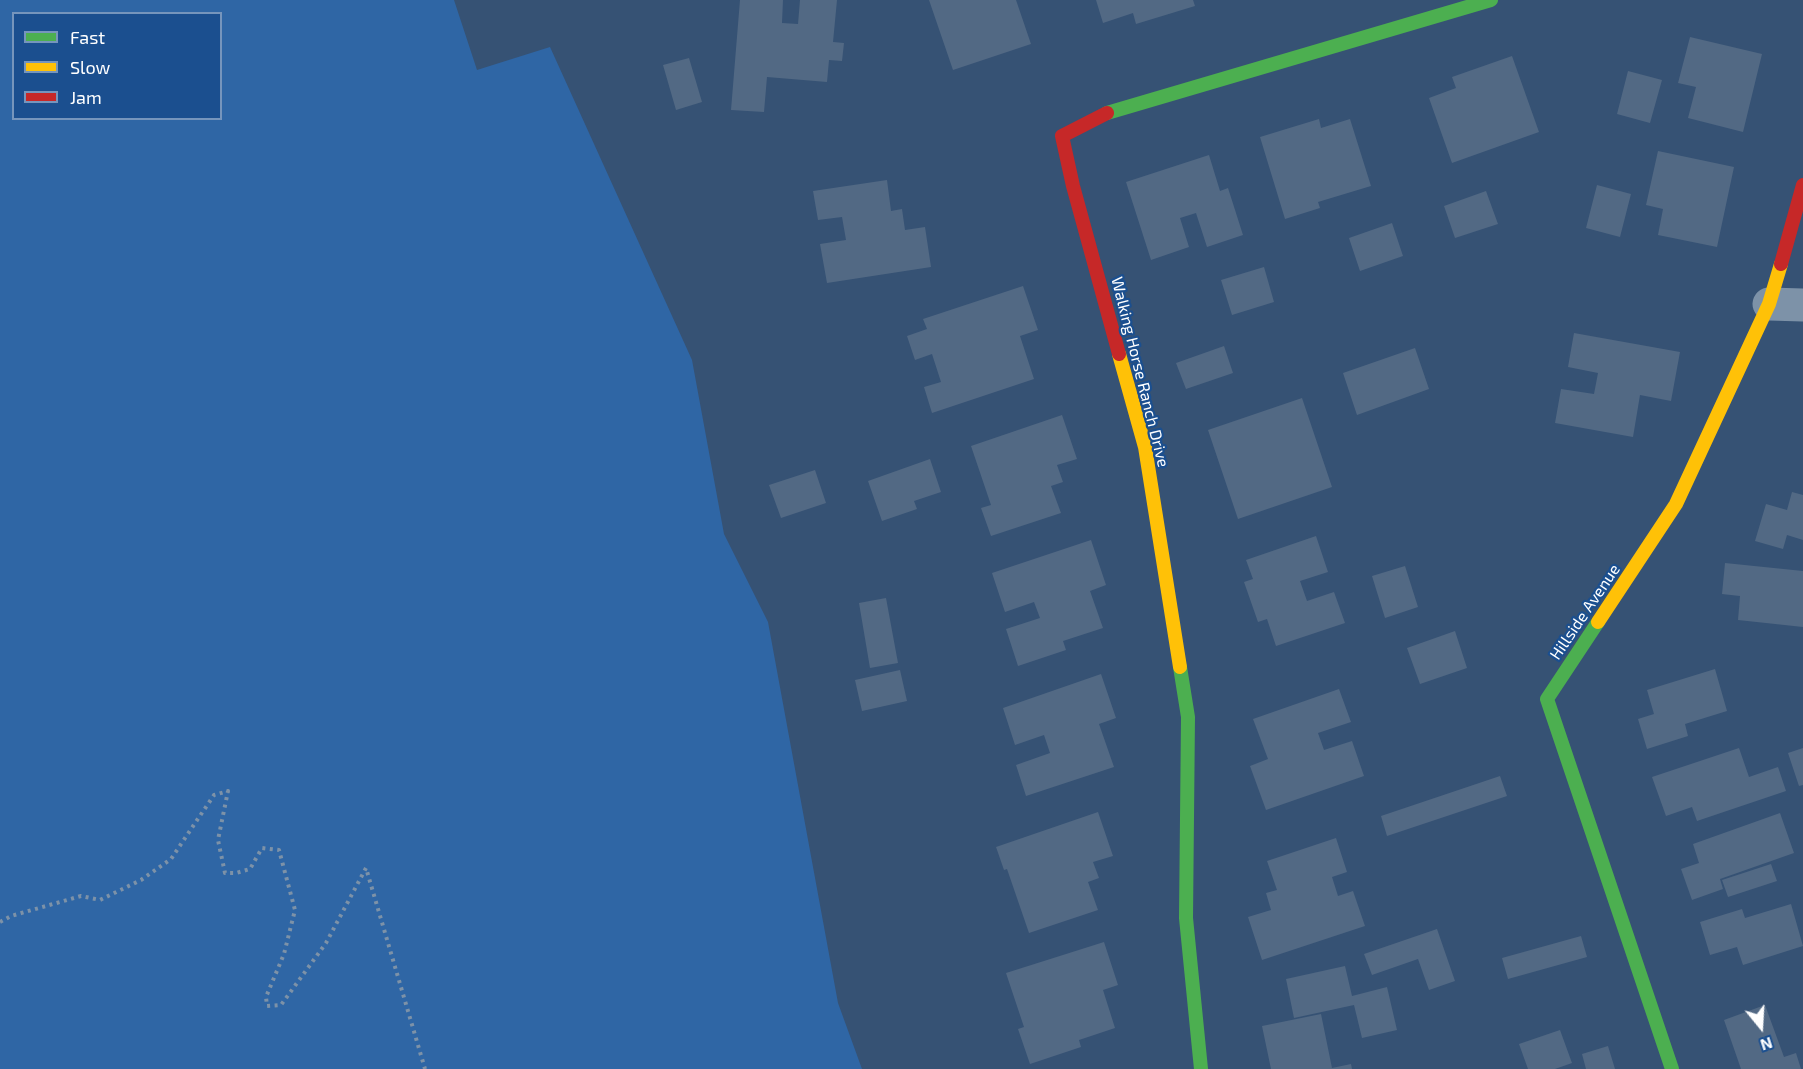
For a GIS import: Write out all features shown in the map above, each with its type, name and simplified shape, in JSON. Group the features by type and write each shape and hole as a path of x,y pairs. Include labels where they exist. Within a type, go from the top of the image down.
{"street":[{"name":"Walking Horse Ranch Drive","path":"1202,1069 1186,918 1188,717 1145,447 1073,186 1062,136 1104,114 1491,0"},
{"name":"Hillside Avenue","path":"1672,1069 1547,699 1676,504 1769,304 1803,185"},
{"path":"1769,304 1803,305"}],"path":[{"path":"0,922 11,916 81,896 100,900 141,880 171,859 214,795 228,791 218,840 225,873 250,869 262,848 279,850 295,910 284,954 266,998 267,1006 281,1005 326,943 366,868 425,1069"}],"shaded area":[{"path":"0,0 454,0 477,70 550,47 692,360 724,534 768,622 838,1003 862,1069 0,1069"}],"building":[{"path":"740,0 783,0 782,23 798,24 800,0 837,0 833,42 844,43 842,61 829,60 827,82 767,77 764,112 731,110"},
{"path":"929,0 1016,0 1031,44 953,70"},
{"path":"1096,0 1193,0 1195,6 1136,24 1133,13 1103,23"},
{"path":"1690,37 1762,54 1743,132 1688,118 1696,87 1678,83"},
{"path":"1512,56 1539,132 1452,163 1429,98 1456,88 1452,77"},
{"path":"689,58 702,102 676,110 663,65"},
{"path":"1628,71 1662,80 1650,123 1617,114"},
{"path":"1319,119 1321,128 1350,119 1371,186 1318,202 1320,208 1285,219 1260,137"},
{"path":"1658,151 1734,167 1717,247 1658,235 1663,209 1646,205"},
{"path":"1209,155 1220,191 1228,188 1243,235 1207,247 1196,213 1180,218 1189,247 1151,260 1126,182"},
{"path":"887,180 891,211 902,209 905,230 925,227 931,267 827,283 820,244 846,240 842,217 818,220 813,191"},
{"path":"1597,185 1631,194 1620,237 1586,228"},
{"path":"1486,191 1498,224 1455,238 1444,206"},
{"path":"1392,223 1403,256 1360,271 1349,238"},
{"path":"1264,267 1274,302 1232,315 1221,280"},
{"path":"1023,286 1038,330 1020,336 1034,379 932,413 924,387 941,382 932,354 915,360 907,336 927,329 923,319"},
{"path":"1574,333 1680,352 1671,401 1640,395 1633,437 1555,423 1561,389 1594,394 1598,373 1568,367"},
{"path":"1224,346 1233,373 1186,389 1176,363"},
{"path":"1415,348 1429,389 1357,415 1343,373"},
{"path":"1302,398 1332,487 1238,519 1208,430"},
{"path":"1062,415 1077,459 1057,465 1063,482 1051,486 1061,513 991,536 981,508 991,505 971,446"},
{"path":"930,459 941,492 914,501 917,509 882,521 868,481"},
{"path":"815,470 826,503 781,518 769,485"},
{"path":"1792,492 1803,495 1803,540 1787,535 1783,549 1755,541 1766,504 1787,510"},
{"path":"1316,536 1328,572 1300,581 1307,601 1334,592 1345,623 1276,646 1267,619 1258,622 1244,582 1253,579 1246,560"},
{"path":"1091,540 1106,585 1090,591 1103,628 1063,641 1066,650 1018,666 1006,629 1040,618 1034,602 1005,612 992,573"},
{"path":"1725,563 1803,571 1803,627 1738,620 1740,596 1722,594"},
{"path":"1405,566 1418,607 1385,618 1372,576"},
{"path":"886,598 898,663 870,668 859,603"},
{"path":"1455,631 1467,668 1420,684 1407,648"},
{"path":"1715,669 1727,711 1685,724 1688,736 1647,749 1638,719 1654,714 1647,690"},
{"path":"900,670 907,701 862,711 855,680"},
{"path":"1101,674 1116,718 1099,724 1114,767 1026,796 1016,765 1050,753 1044,735 1015,745 1003,708"},
{"path":"1339,689 1351,722 1318,733 1324,750 1352,741 1364,776 1266,810 1250,766 1268,759 1253,719"},
{"path":"1739,748 1749,777 1778,767 1786,791 1697,821 1692,807 1666,816 1652,777"},
{"path":"1803,748 1803,785 1799,786 1788,753"},
{"path":"1500,776 1507,796 1387,836 1381,816"},
{"path":"1098,812 1113,856 1093,862 1099,878 1088,882 1098,910 1029,933 1007,869 1004,870 996,847"},
{"path":"1780,813 1794,853 1720,879 1723,889 1692,900 1681,869 1699,863 1693,844"},
{"path":"1336,838 1347,872 1332,877 1338,896 1353,891 1365,926 1262,960 1248,917 1271,910 1266,893 1277,890 1267,861"},
{"path":"1771,864 1777,881 1728,897 1722,880"},
{"path":"1791,904 1803,946 1743,965 1737,947 1710,955 1700,922 1742,909 1745,918"},
{"path":"1437,929 1455,981 1429,990 1418,959 1372,975 1364,954"},
{"path":"1581,936 1587,957 1508,979 1502,958"},
{"path":"1104,942 1118,985 1103,990 1115,1028 1079,1040 1081,1047 1030,1064 1018,1029 1024,1027 1006,973"},
{"path":"1345,966 1352,996 1387,987 1397,1030 1362,1038 1354,1005 1294,1018 1286,979"},
{"path":"1765,1005 1784,1057 1796,1053 1801,1069 1741,1069 1724,1020"},
{"path":"1321,1014 1332,1068 1351,1064 1352,1069 1271,1069 1262,1026"},
{"path":"1560,1030 1572,1063 1555,1069 1528,1069 1519,1044"},
{"path":"1608,1046 1615,1069 1586,1069 1582,1054"}],"traffic: fast":[{"path":"1107,113 1491,0"},
{"path":"1598,622 1547,699 1672,1069"},
{"path":"1180,667 1188,717 1186,918 1201,1069"}],"traffic: slow":[{"path":"1598,622 1676,504 1769,304 1781,264"},
{"path":"1119,354 1145,447 1180,667"}],"traffic: jam":[{"path":"1107,113 1062,136 1073,186 1119,354"},
{"path":"1781,264 1803,185"}]}
